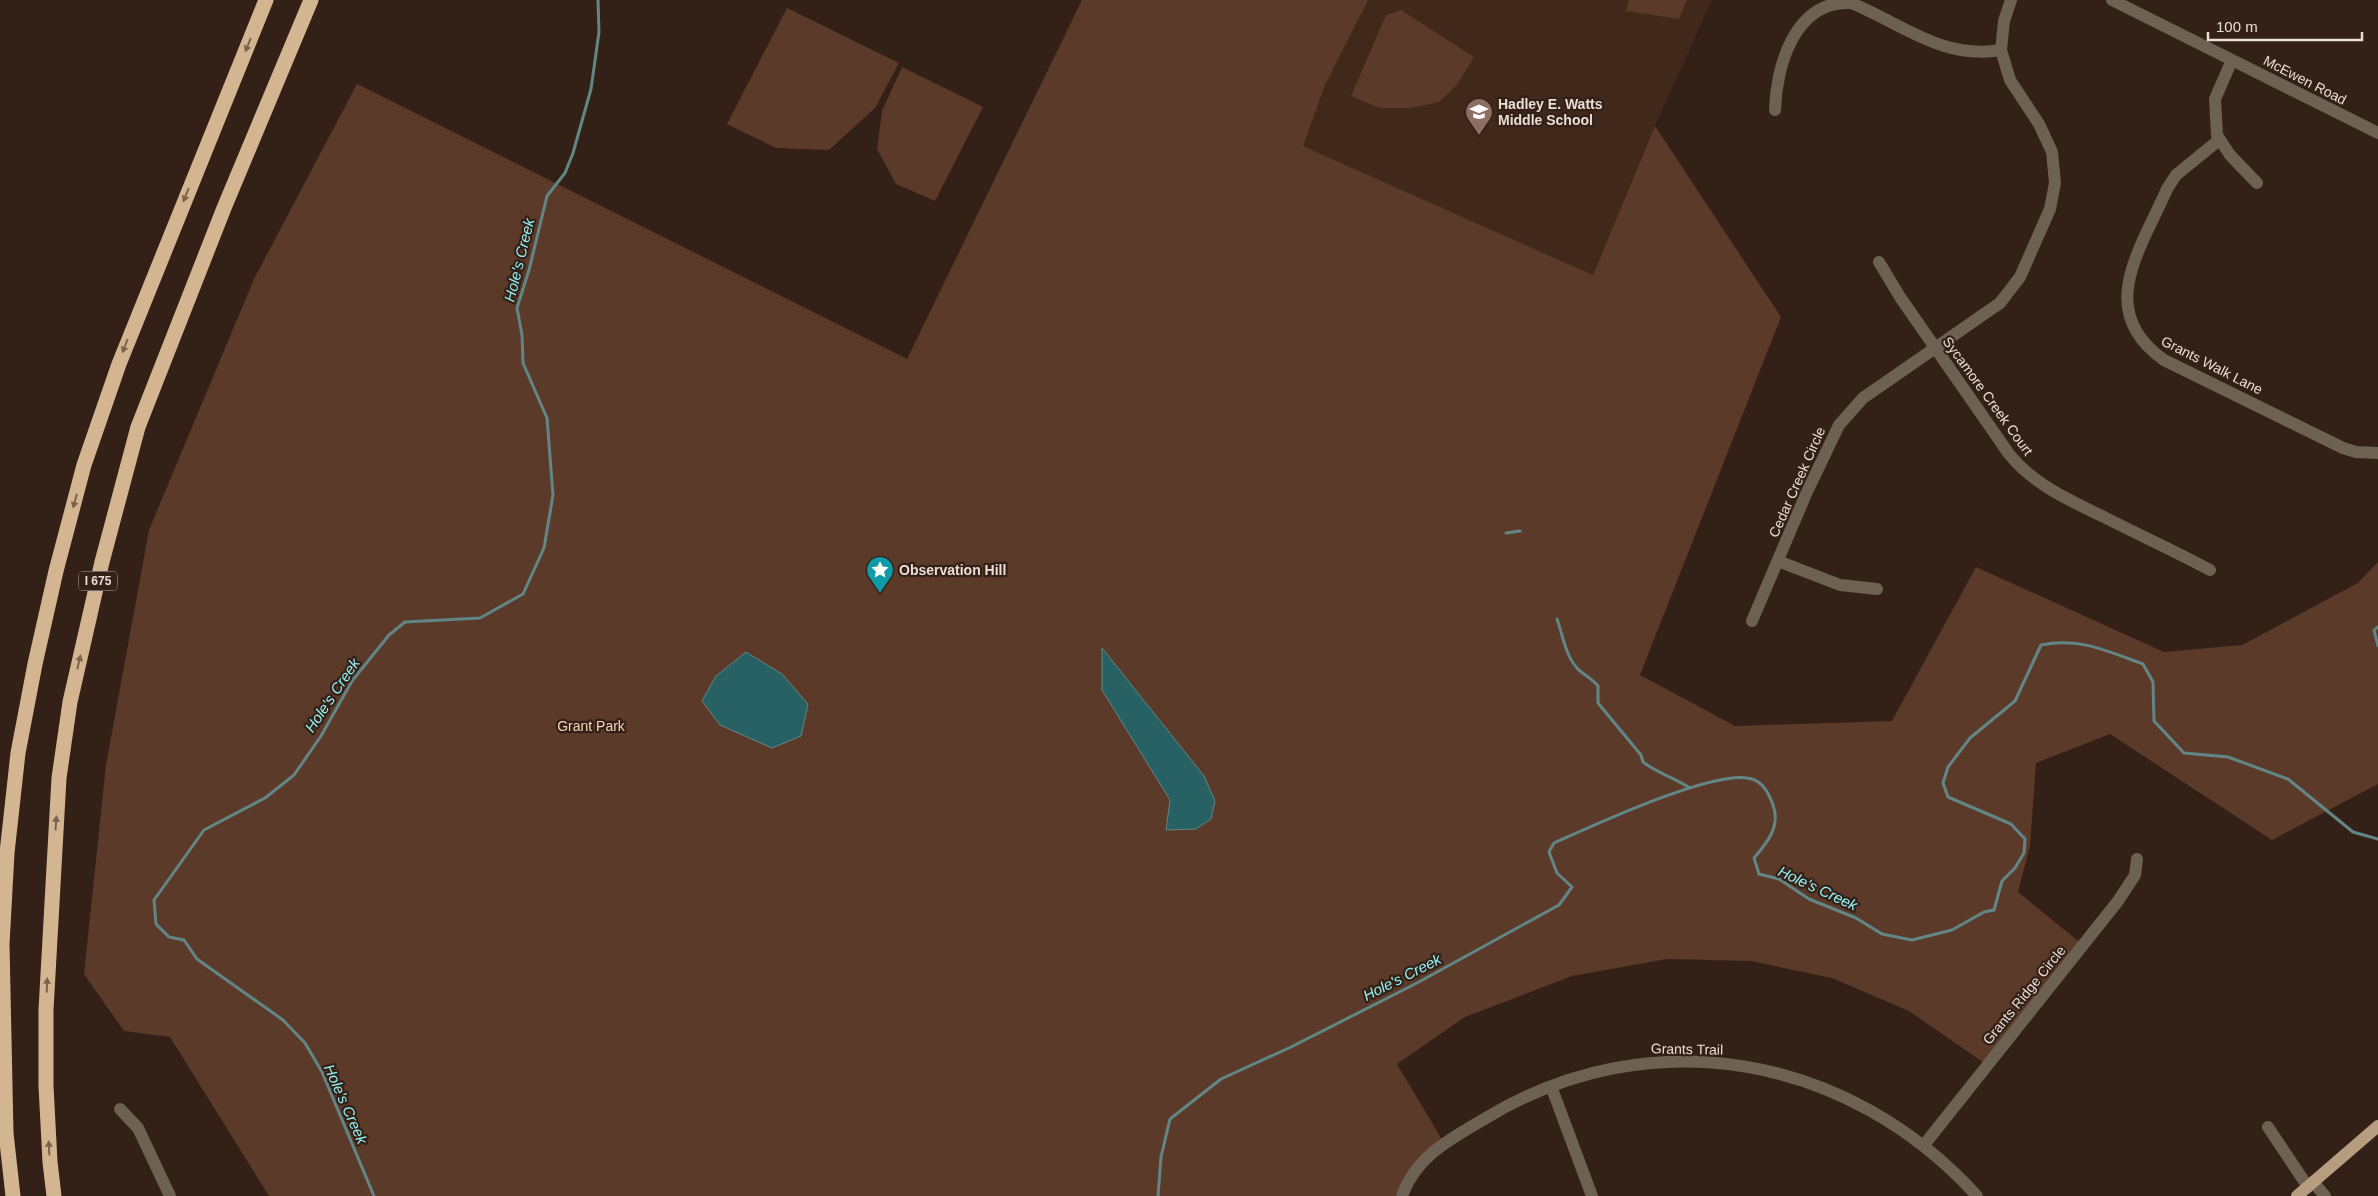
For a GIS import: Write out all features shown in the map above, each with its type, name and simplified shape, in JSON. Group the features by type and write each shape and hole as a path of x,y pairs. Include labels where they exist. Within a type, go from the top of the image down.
{"highway":[{"path":"13,1196 6,1133 2,944 7,852 17,763 35,664 56,571 84,465 118,364 266,0"},
{"name":"I 675","path":"54,1196 50,1162 46,1086 46,1010 59,778 70,702 102,562 138,427 224,208 312,0"}],"main road":[{"path":"2297,1196 2378,1126"}],"street":[{"path":"1775,110 1776,86 1781,64 1801,22 1811,11 1824,4 1843,2 1851,4 1948,49 1978,53 2001,50 2004,21 2012,0"},
{"name":"McEwen Road","path":"2112,0 2378,133"},
{"name":"Cedar Creek Circle","path":"1752,621 1839,425 1863,398 2000,303 2020,277 2054,196 2055,165 2050,145 2039,124 2010,80 2001,50"},
{"path":"2232,60 2215,99 2218,140 2257,183"},
{"name":"Grants Walk Lane","path":"2218,140 2176,175 2166,189 2127,281 2126,306 2133,328 2150,350 2164,360 2343,448 2356,452 2378,453"},
{"name":"Sycamore Creek Court","path":"1879,262 1935,348 2009,454 2030,476 2042,486 2082,507 2210,570"},
{"path":"1778,561 1840,585 1877,589"},
{"name":"Grants Ridge Circle","path":"1924,1145 2118,901 2135,875 2137,859"},
{"name":"Grants Trail","path":"1402,1196 1420,1165 1444,1143 1497,1111 1551,1086 1591,1074 1650,1063 1673,1062 1739,1066 1808,1082 1842,1095 1887,1119 1924,1145 1977,1196"},
{"path":"1551,1086 1592,1196"},
{"path":"120,1109 138,1128 170,1196"},
{"path":"2268,1127 2311,1184 2326,1196"}],"shaded area":[{"name":"Hadley E. Watts Middle School","path":"1135,0 1712,0 1655,126 1593,275 1303,146"}],"green space":[{"name":"Grant Park","path":"1082,0 1368,0 1325,85 1303,146 1593,275 1655,126 1781,317 1640,675 1735,726 1892,721 1976,567 2164,652 2242,645 2358,583 2378,562 2378,784 2272,840 2110,734 2036,763 2030,846 2018,892 2083,945 1987,1065 1909,1011 1832,978 1751,961 1667,959 1572,976 1465,1017 1397,1064 1444,1143 1402,1196 269,1196 170,1037 124,1031 84,974 106,765 149,530 254,279 357,84 907,359"},
{"path":"1629,0 1687,0 1679,19 1626,11"},
{"path":"787,8 899,63 875,108 829,150 776,148 727,124"},
{"path":"1401,10 1474,57 1457,85 1439,102 1411,108 1380,108 1351,96 1386,15"},
{"path":"902,67 983,107 935,201 896,184 877,149 882,111"}],"water":[{"path":"1102,648 1204,776 1215,801 1211,819 1196,829 1166,830 1170,800 1102,690"},
{"path":"746,652 782,674 808,704 801,736 772,748 720,725 702,701 716,676"}],"waterway":[{"name":"Hole's Creek","path":"374,1196 322,1072 305,1043 283,1020 197,959 184,940 169,937 156,924 154,900 204,830 265,798 294,775 321,736 352,681 389,635 405,622 480,618 523,594 544,548 553,495 547,418 523,363 522,335 517,308 529,270 547,196 565,173 573,153 591,89 599,32 598,0"},
{"path":"1506,533 1520,531"},
{"path":"1557,619 1571,660 1580,671 1598,686 1598,703 1641,755 1643,762 1690,788"},
{"name":"Hole's Creek","path":"2378,627 2374,630 2378,646"},
{"name":"Hole's Creek","path":"1158,1196 1161,1157 1170,1119 1221,1079 1291,1047 1417,983 1559,905 1572,887 1557,873 1549,852 1554,843 1654,800 1712,782 1735,778 1752,779 1760,783 1766,789 1771,801 1775,820 1768,840 1754,858 1759,874 1779,879 1809,899 1856,918 1882,934 1912,940 1952,930 1984,912 1994,910 2002,881 2015,868 2024,853 2025,839 2011,824 1948,797 1943,783 1948,767 1970,738 2015,701 2041,645 2055,643 2080,644 2105,650 2143,664 2153,682 2154,721 2184,753 2228,757 2288,779 2353,832 2378,839"}],"place":[{"name":"Hadley E. Watts Middle School","path":"1479,136"},
{"name":"Observation Hill","path":"880,594"}]}
